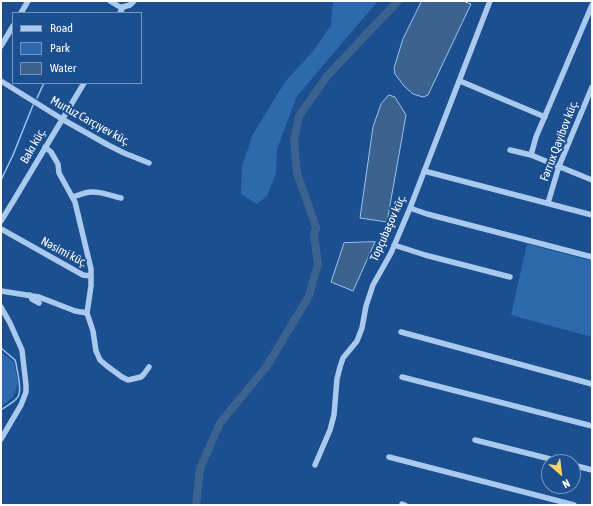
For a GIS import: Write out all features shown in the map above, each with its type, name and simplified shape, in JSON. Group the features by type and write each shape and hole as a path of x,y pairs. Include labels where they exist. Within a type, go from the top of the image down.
{"street":[{"path":"22,12 28,1"},
{"path":"110,1 122,10 134,1"},
{"name":"Topçubaşov küç.","path":"315,465 330,430 334,415 337,379 343,358 357,341 362,328 366,306 373,285 394,245 410,208 490,1"},
{"path":"530,155 532,146 592,5"},
{"path":"1,46 12,28"},
{"name":"Murtuz Carçıyev küç.","path":"1,81 62,119 108,145 149,163"},
{"path":"460,81 545,117"},
{"name":"Bakı küç.","path":"2,217 83,84"},
{"name":"Fərrux Qayibov küç.","path":"548,203 559,166 592,87"},
{"path":"45,147 51,152 58,164 59,174 78,210 91,269 91,276"},
{"path":"510,150 530,155 592,180"},
{"path":"424,171 592,215"},
{"path":"72,197 92,192 121,198"},
{"path":"410,208 427,214 592,257"},
{"name":"Nəsimi küç.","path":"1,230 83,275 91,276 87,313"},
{"path":"394,245 425,256 510,277"},
{"path":"1,291 39,297 75,311 87,313 93,331 96,351 100,360 122,377 128,380 141,376 149,367"},
{"path":"30,295 32,299 39,303"},
{"path":"1,307 20,344 23,355 26,385 26,392 22,405 1,439"},
{"path":"401,332 592,384"},
{"path":"402,377 592,426"},
{"path":"475,440 541,457"},
{"path":"389,457 574,505"},
{"path":"581,467 592,470"}],"green space":[{"path":"333,1 378,1 297,96 277,149 276,173 267,196 257,204 241,194 242,166 253,134 285,82 313,51 331,25"},
{"path":"527,244 592,261 592,337 511,315"},
{"path":"1,352 14,362 18,384 13,397 1,407"}],"water":[{"path":"422,1 465,1 471,4 428,95 423,97 413,94 404,86 395,74 394,68 403,39"},
{"path":"389,95 395,97 406,115 387,222 360,218 373,127 381,104"},
{"path":"375,242 353,291 331,282 344,243"}],"waterway":[{"path":"196,505 200,469 220,423 267,366 309,296 318,264 314,235 316,227 297,173 294,140 299,116 327,76 398,1"},
{"path":"37,98 44,84"},
{"path":"1,180 13,155 33,105"},
{"path":"1,348 15,360 20,387 17,398 1,410"}]}
